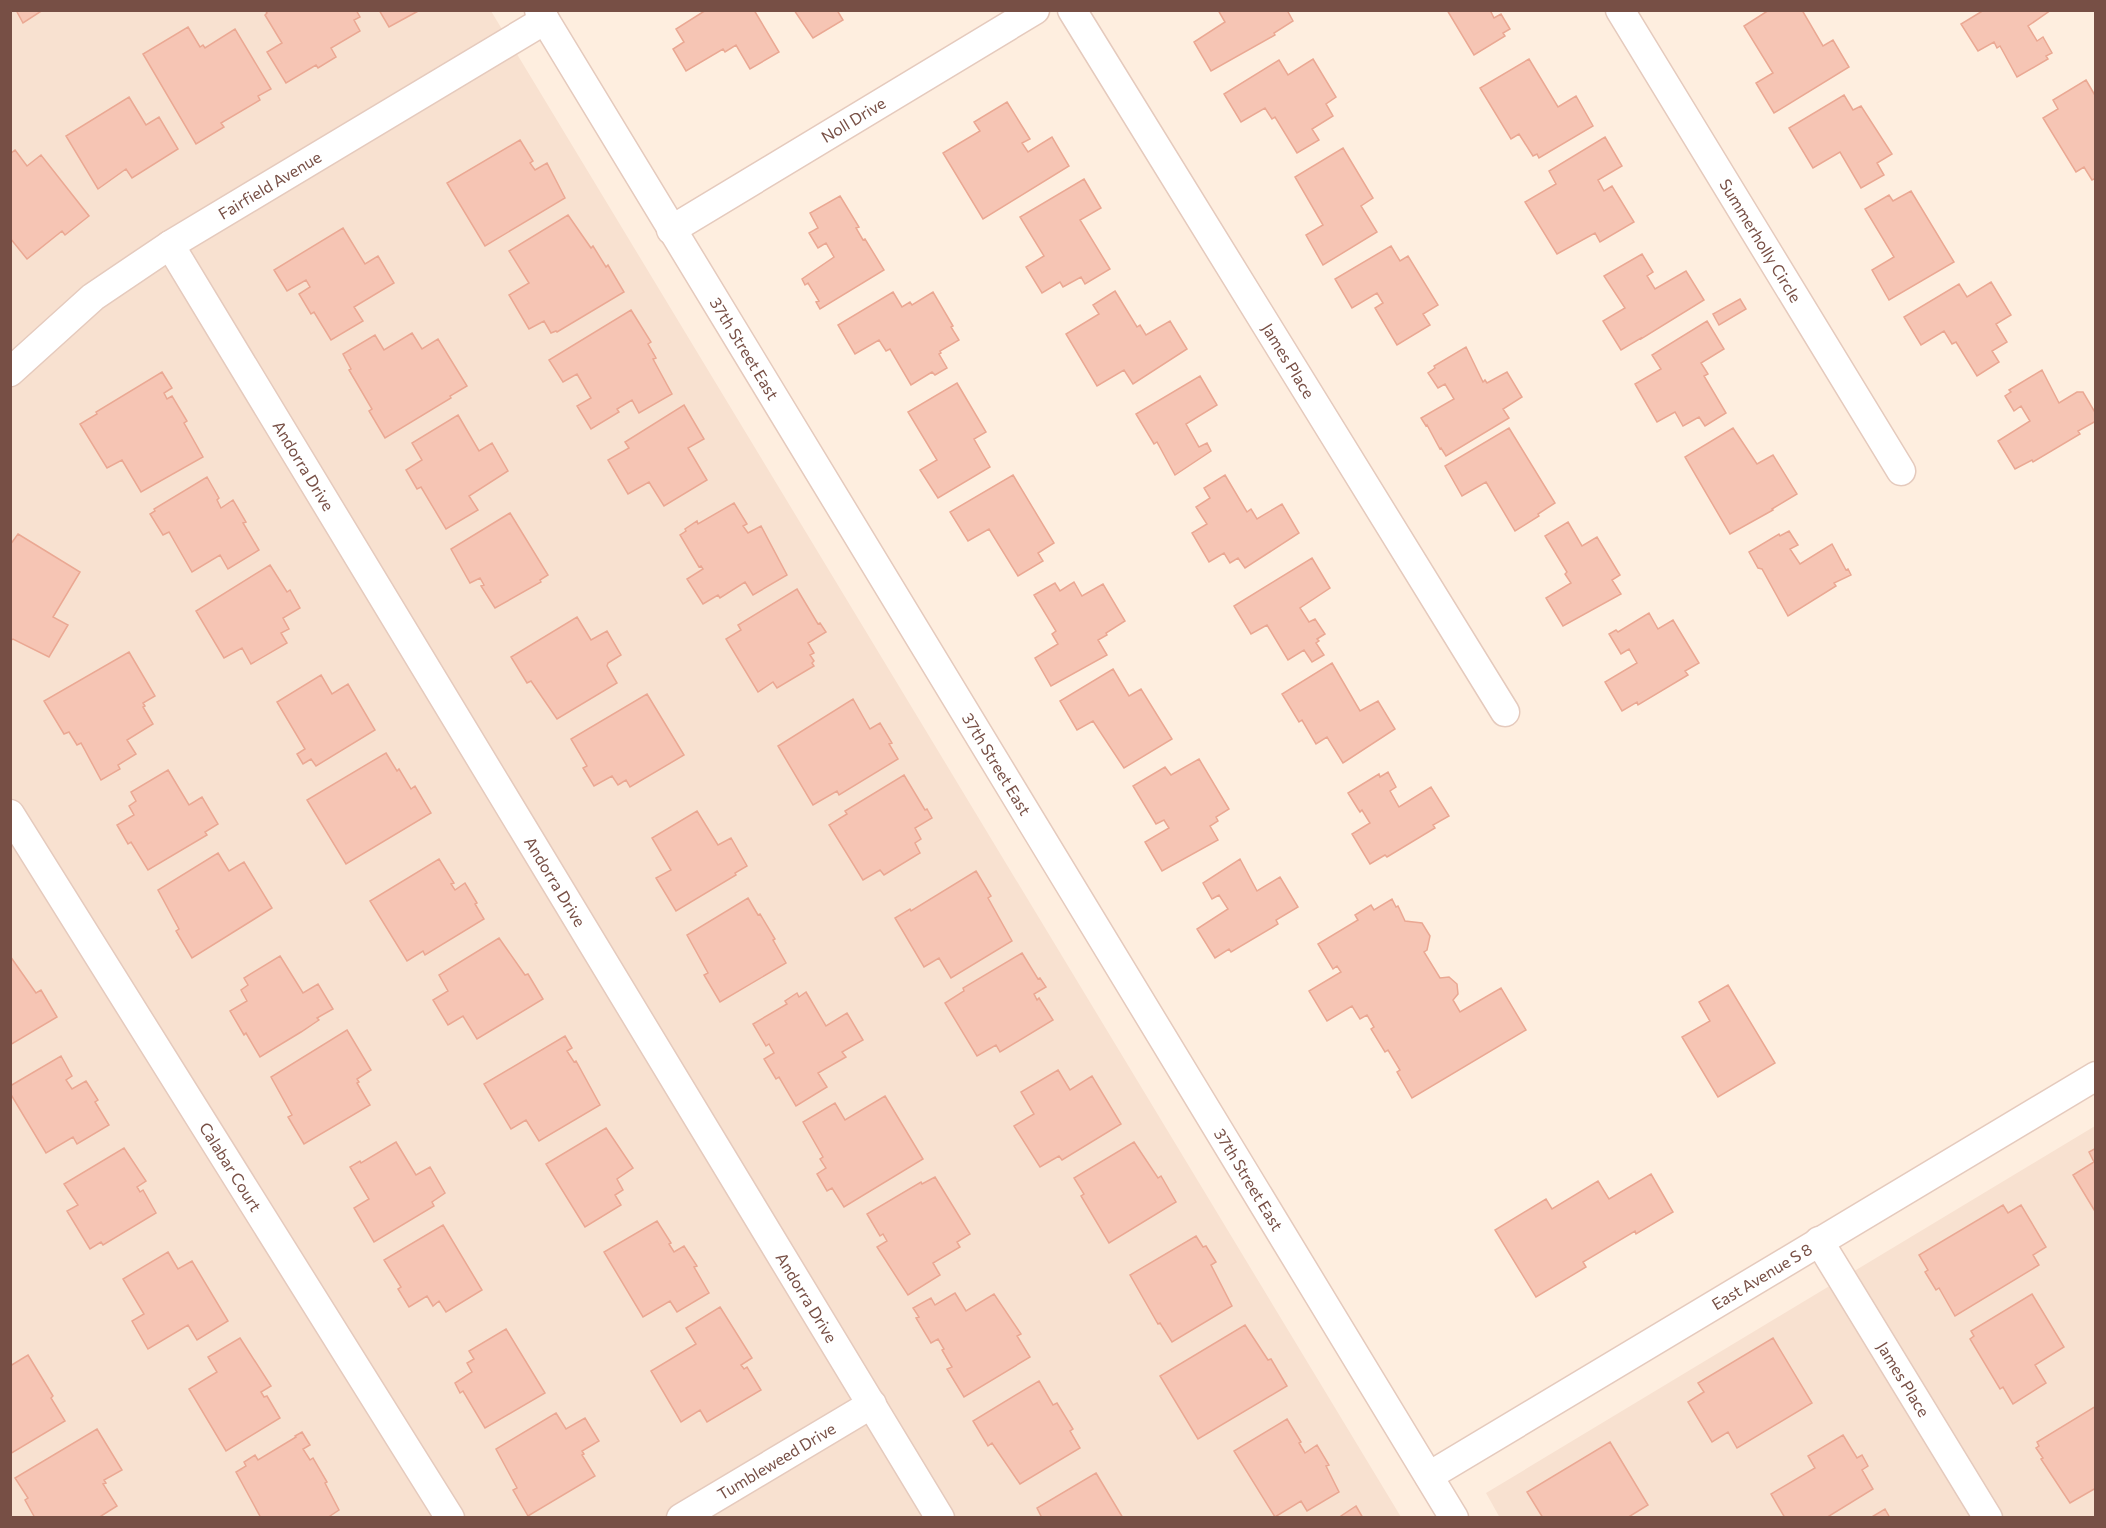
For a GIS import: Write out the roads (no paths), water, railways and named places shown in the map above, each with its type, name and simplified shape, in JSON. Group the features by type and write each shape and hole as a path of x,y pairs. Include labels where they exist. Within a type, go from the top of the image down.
{"street":[{"name":"Noll Drive","path":"671,230 1035,10"},
{"name":"James Place","path":"1072,10 1504,712"},
{"name":"Summerholly Circle","path":"1620,10 1901,471"},
{"name":"37th Street East","path":"542,15 1454,1518"},
{"name":"Fairfield Avenue","path":"10,372 93,297 170,245 542,15"},
{"name":"Andorra Drive","path":"170,245 940,1518"},
{"name":"Calabar Court","path":"10,814 450,1518"},
{"name":"East Avenue S 8","path":"1429,1476 2096,1076"},
{"name":"James Place","path":"1819,1241 1988,1518"},
{"name":"Tumbleweed Drive","path":"681,1518 872,1404"}]}
